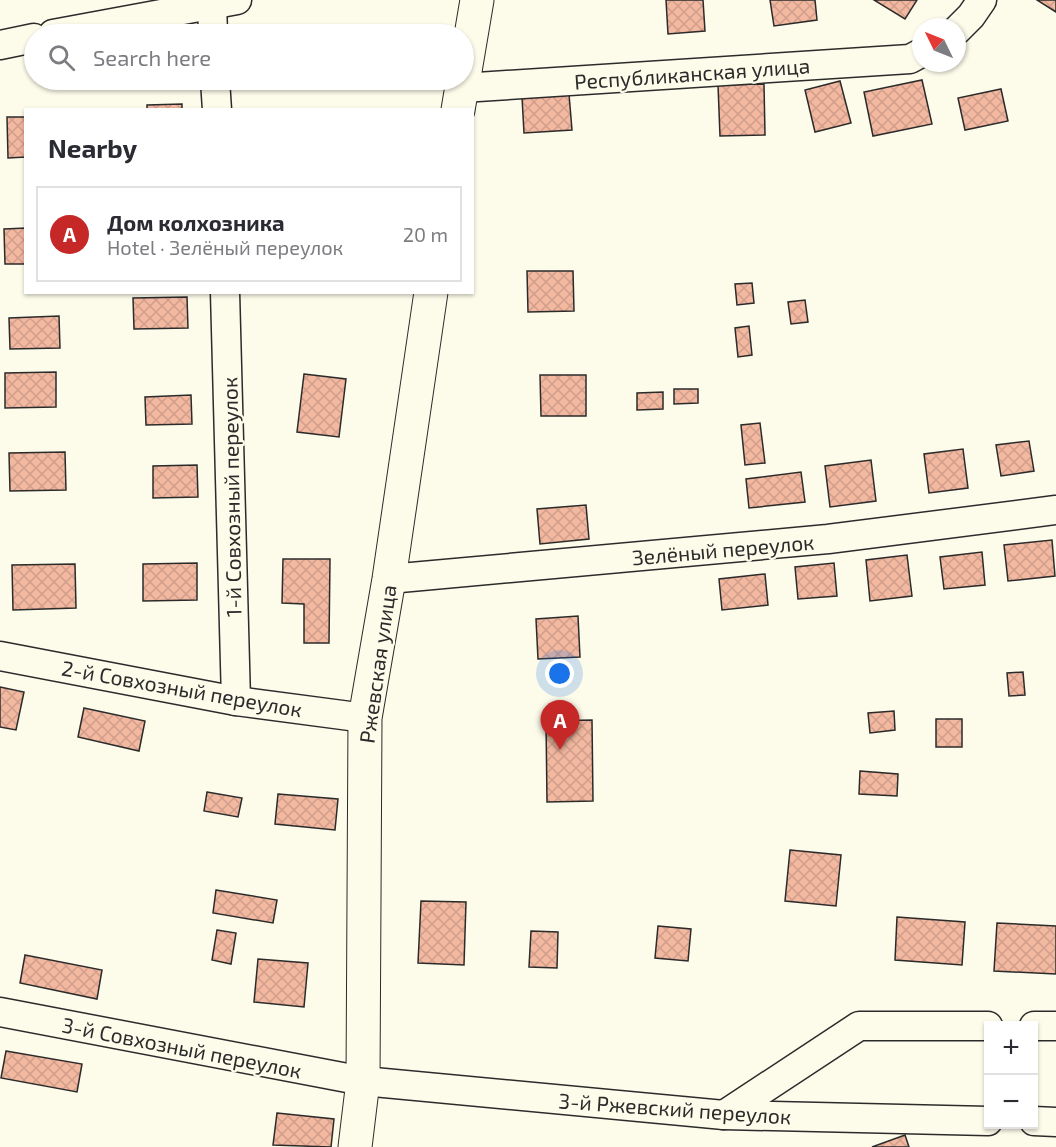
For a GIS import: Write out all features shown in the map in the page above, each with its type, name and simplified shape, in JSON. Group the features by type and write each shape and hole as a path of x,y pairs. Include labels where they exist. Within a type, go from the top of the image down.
{"main road":[{"path":"473,24 477,0"},
{"name":"Ржевская улица","path":"355,1147 363,1081 365,718 431,294"}],"street":[{"path":"966,21 982,0"},
{"path":"107,24 225,2"},
{"path":"217,24 225,2"},
{"path":"0,45 24,40"},
{"name":"Республиканская улица","path":"474,87 912,57"},
{"path":"216,90 217,108"},
{"name":"1-й Совхозный переулок","path":"225,294 236,701"},
{"name":"Зелёный переулок","path":"388,579 828,539 1056,510"},
{"name":"2-й Совхозный переулок","path":"0,656 236,701 365,718"},
{"name":"3-й Совхозный переулок","path":"0,1012 363,1081"},
{"path":"724,1114 859,1026 984,1026"},
{"path":"1038,1026 1056,1026"},
{"name":"3-й Ржевский переулок","path":"363,1081 724,1114 984,1120"},
{"path":"1038,1121 1056,1122"}],"building":[{"path":"666,0 703,0 705,31 668,34"},
{"path":"770,0 815,0 817,20 774,26"},
{"path":"874,0 917,0 905,19"},
{"path":"1037,0 1056,0 1056,12"},
{"path":"922,80 932,124 873,136 864,92"},
{"path":"840,81 851,123 815,132 805,90"},
{"path":"764,84 765,135 720,136 718,85"},
{"path":"1001,89 1008,121 965,130 958,98"},
{"path":"569,94 572,130 524,133 522,97"},
{"path":"182,104 182,108 147,108 147,105"},
{"path":"7,117 24,117 24,157 8,158"},
{"path":"24,228 24,264 5,264 4,229"},
{"path":"527,271 573,271 574,311 528,312"},
{"path":"752,283 754,303 737,305 735,284"},
{"path":"187,297 188,328 134,329 133,298"},
{"path":"805,300 808,322 791,324 788,302"},
{"path":"59,316 60,348 10,349 9,318"},
{"path":"749,326 752,355 738,357 735,328"},
{"path":"56,372 56,407 5,408 5,373"},
{"path":"304,374 346,379 339,437 297,432"},
{"path":"540,375 586,375 586,416 541,416"},
{"path":"674,389 698,389 698,403 674,404"},
{"path":"663,392 663,409 637,410 637,393"},
{"path":"191,395 192,424 146,425 145,397"},
{"path":"760,423 765,463 745,465 741,425"},
{"path":"1029,441 1034,471 1001,476 996,445"},
{"path":"963,449 968,488 929,493 924,454"},
{"path":"65,452 66,490 10,491 9,453"},
{"path":"871,460 876,501 830,507 825,466"},
{"path":"197,465 198,497 153,498 153,466"},
{"path":"801,472 805,502 749,508 746,479"},
{"path":"586,505 589,539 540,544 537,509"},
{"path":"1052,540 1055,576 1008,581 1004,545"},
{"path":"982,552 985,585 944,589 940,557"},
{"path":"907,555 912,596 870,601 866,560"},
{"path":"283,559 330,559 329,643 304,643 304,604 282,603"},
{"path":"197,563 197,600 143,601 143,564"},
{"path":"834,563 837,596 798,599 795,567"},
{"path":"75,564 76,608 13,610 12,565"},
{"path":"765,574 768,605 722,610 719,579"},
{"path":"578,616 580,657 538,659 536,619"},
{"path":"1023,672 1025,695 1009,696 1007,673"},
{"path":"0,687 24,692 16,730 0,727"},
{"path":"84,708 145,721 139,751 78,737"},
{"path":"894,711 895,730 870,733 868,713"},
{"path":"936,719 962,719 962,747 936,747"},
{"path":"592,720 593,801 547,802 546,721"},
{"path":"860,771 898,774 897,796 859,794"},
{"path":"207,792 242,798 238,817 204,811"},
{"path":"278,794 338,799 335,830 275,824"},
{"path":"790,850 841,855 836,906 785,901"},
{"path":"216,890 277,900 273,923 213,913"},
{"path":"421,901 466,902 464,965 418,963"},
{"path":"897,917 965,922 962,965 895,960"},
{"path":"997,923 1056,926 1056,974 994,971"},
{"path":"658,926 691,929 688,961 655,958"},
{"path":"217,930 236,933 231,964 212,960"},
{"path":"531,931 558,932 557,968 529,967"},
{"path":"25,955 102,970 97,999 20,983"},
{"path":"258,959 308,963 304,1007 254,1002"},
{"path":"6,1051 82,1064 77,1092 1,1078"},
{"path":"277,1113 334,1119 331,1147 273,1145"},
{"path":"905,1135 909,1147 872,1147"}],"place":[{"name":"Дом колхозника","path":"560,750"}]}
